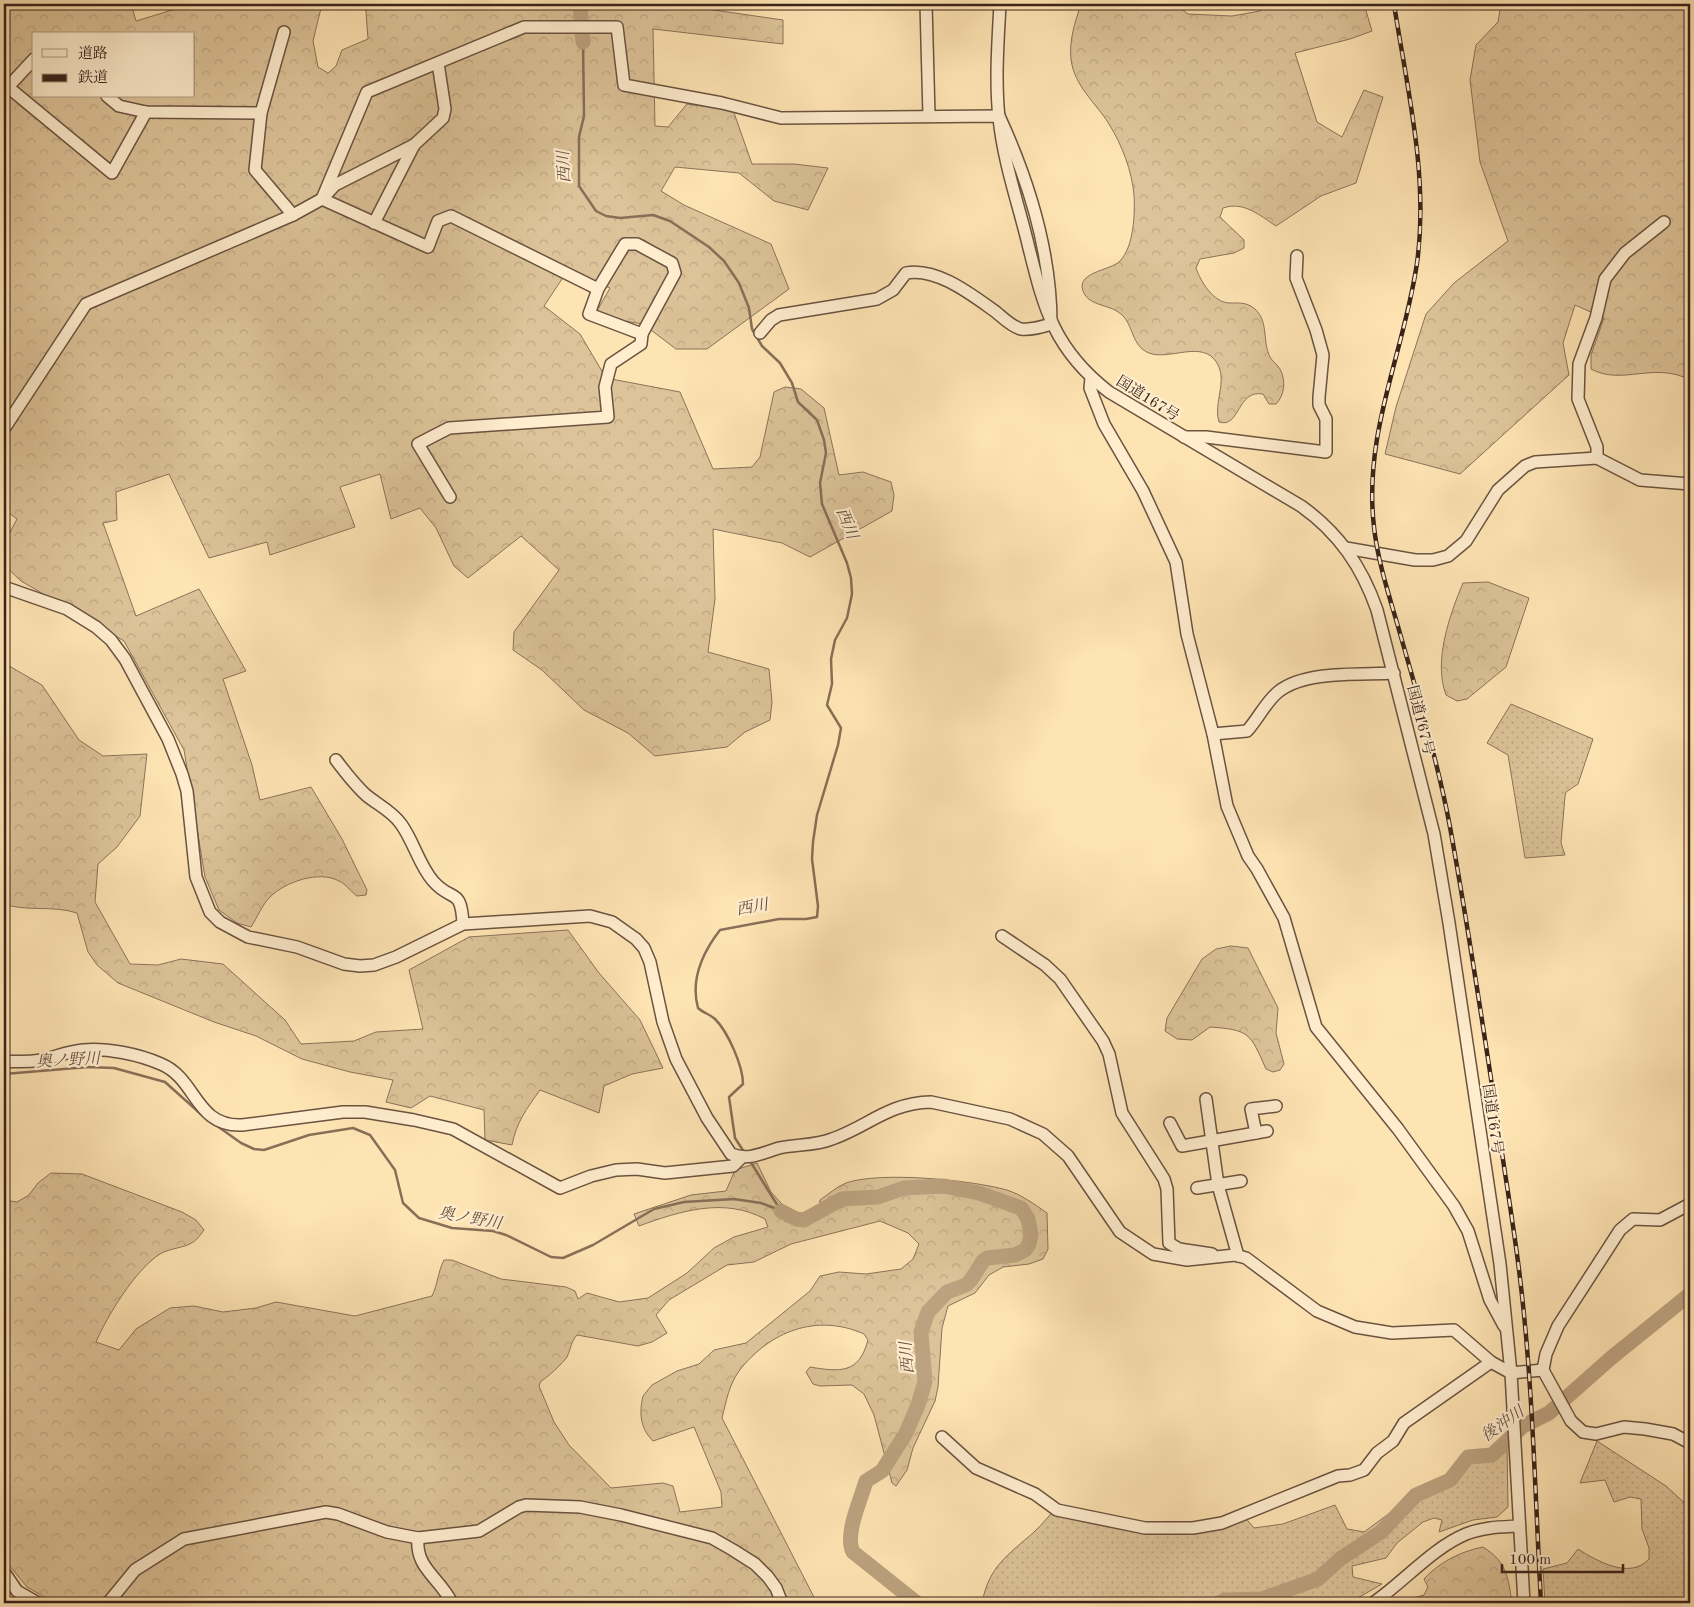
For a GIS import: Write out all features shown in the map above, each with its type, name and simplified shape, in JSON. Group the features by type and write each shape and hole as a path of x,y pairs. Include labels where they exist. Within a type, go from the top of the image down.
{"street":[{"path":"926,4 929,116"},
{"path":"760,333 771,320 779,315 877,299 893,290 906,273 912,272 941,278 975,297 1020,329 1043,327 1052,324 1049,274 1041,234 1012,144 999,116 996,78 1000,4"},
{"path":"322,199 367,92 524,26 617,27 624,85 722,103 781,118 999,116"},
{"path":"284,32 260,114 255,170 293,215"},
{"path":"32,61 8,87 112,173 146,112"},
{"path":"4,429 86,304 293,215 322,199 335,185 414,145 442,118 444,109 438,63"},
{"path":"109,98 119,106 146,112 260,114"},
{"path":"374,223 414,145"},
{"path":"322,199 428,247 438,221 451,216 598,289"},
{"path":"1597,458 1597,447 1578,399 1579,364 1596,318 1605,279 1625,253 1664,222"},
{"path":"450,496 418,444 449,428 608,417 605,387 611,364 641,344 642,334 675,273 672,263 637,244 625,244 598,289 589,314 642,334"},
{"path":"1184,437 1206,437 1326,452 1326,419 1319,405 1318,396 1323,355 1316,330 1296,278 1297,256"},
{"name":"国道167号","path":"1052,324 1075,361 1091,378 1109,392 1310,513 1346,548 1364,576 1370,592 1394,673 1438,857 1508,1332 1524,1603"},
{"path":"1091,378 1090,388 1104,424 1143,491 1176,562 1179,571 1187,634 1213,734 1227,806 1248,856 1284,918 1316,1026 1398,1129 1454,1206 1471,1238 1490,1300 1508,1332"},
{"path":"1346,548 1415,560 1433,560 1448,556 1466,541 1498,490 1527,465 1541,461 1597,458 1640,480 1690,484"},
{"path":"4,587 67,609 96,627 111,640 124,659 176,756 187,791 196,877 210,912 227,927 258,940 297,947 344,964 360,966 374,965 396,957 463,924 590,916 612,922 636,938 650,962 663,1022 676,1058 693,1092 721,1139 731,1154 741,1158"},
{"path":"1213,734 1247,732 1265,705 1278,692 1294,682 1317,677 1394,673"},
{"path":"336,760 351,780 401,823 426,872 435,883 457,896 462,906 463,924"},
{"path":"1002,936 1045,965 1060,979 1103,1041 1110,1054 1122,1113 1164,1179 1167,1189 1169,1242 1179,1249 1210,1252 1218,1257"},
{"path":"4,1062 41,1060 81,1050 95,1050 142,1057 162,1064 175,1072 208,1114 225,1125 242,1126 343,1112 365,1112 414,1120 453,1129 560,1188 591,1176 616,1170 637,1169 665,1173 734,1166 741,1158 780,1148 833,1139 903,1104 931,1102 1010,1119 1044,1134 1068,1156 1120,1232 1142,1249 1168,1258 1187,1260 1238,1256 1256,1264 1318,1311 1337,1321 1366,1330 1392,1333 1454,1330 1460,1332 1490,1362 1511,1373 1543,1370"},
{"path":"1206,1099 1218,1185 1238,1256"},
{"path":"1170,1123 1182,1146 1262,1132 1251,1109 1276,1106"},
{"path":"1196,1188 1241,1181"},
{"path":"1690,1204 1660,1220 1633,1219 1620,1230 1558,1326 1546,1354 1543,1370 1577,1429 1589,1433 1634,1428 1673,1434 1690,1443"},
{"path":"942,1437 976,1468 1035,1494 1057,1510 1145,1528 1193,1528 1222,1524 1338,1476 1350,1475 1364,1470 1377,1453 1393,1441 1404,1423 1490,1362"},
{"path":"108,1603 135,1570 184,1539 201,1534 326,1512 338,1514 402,1537 418,1538 480,1531 519,1507 526,1505 580,1507 621,1515 712,1538 754,1564 776,1588 782,1603"},
{"path":"1373,1603 1396,1587 1439,1549 1467,1534 1486,1528 1519,1526"},
{"path":"418,1538 417,1548 420,1561 441,1583 452,1603"},
{"path":"4,1572 17,1591 38,1603"}],"green space":[{"path":"4,4 131,4 136,21 182,7 182,4 322,4 313,41 318,67 328,73 336,66 342,50 368,39 367,4 672,4 783,20 783,44 653,29 655,126 668,127 687,104 733,110 752,164 794,164 828,168 808,210 774,201 739,173 675,167 661,191 684,205 771,244 789,289 707,349 676,349 643,324 594,316 610,288 568,270 544,306 580,334 606,378 680,392 713,469 752,467 760,457 774,392 785,387 801,389 824,408 839,475 863,472 891,482 894,495 892,511 810,557 782,543 713,529 715,599 708,652 769,669 772,702 770,720 745,732 727,747 655,756 628,733 584,710 542,670 513,650 514,632 559,570 521,536 468,578 454,566 436,528 420,508 391,519 380,474 340,487 355,527 270,555 267,542 209,558 169,474 116,492 117,520 103,523 136,616 199,589 246,671 223,679 252,765 260,800 311,787 342,839 367,890 366,895 357,896 342,882 322,877 312,877 293,882 270,897 251,927 237,923 219,910 205,877 184,750 124,641 21,581 4,565 4,544 17,519 4,509"},
{"path":"1081,4 1175,4 1188,14 1232,16 1260,11 1265,4 1364,4 1372,31 1350,39 1295,53 1317,122 1342,137 1364,90 1383,97 1356,183 1321,196 1276,226 1251,210 1238,206 1223,208 1220,217 1244,240 1244,248 1234,253 1200,259 1196,268 1204,285 1218,299 1223,302 1249,305 1259,314 1264,326 1268,351 1280,369 1283,378 1283,392 1276,404 1269,404 1263,394 1255,394 1248,397 1231,420 1226,423 1219,422 1218,407 1221,377 1217,363 1211,356 1195,351 1166,355 1149,353 1139,346 1121,314 1088,299 1085,295 1082,287 1083,281 1094,273 1120,261 1125,255 1133,230 1134,195 1126,158 1118,141 1104,116 1076,78 1073,69 1071,59 1072,38"},
{"path":"1501,4 1690,4 1690,380 1664,373 1614,375 1603,374 1591,369 1591,355 1604,318 1575,305 1563,343 1569,375 1460,474 1385,454 1396,407 1426,314 1454,283 1508,241 1480,162 1470,80 1476,45 1498,22"},
{"path":"1488,582 1529,598 1506,667 1467,699 1457,701 1446,695 1442,682 1442,653 1448,623 1463,583"},
{"path":"4,663 42,685 79,740 103,756 147,754 140,816 117,847 98,864 95,902 130,964 158,965 181,959 223,964 285,1020 301,1044 354,1041 376,1032 423,1029 409,970 469,937 568,930 599,973 640,1020 663,1068 632,1074 604,1086 599,1113 540,1090 519,1123 512,1145 485,1140 484,1110 430,1096 411,1108 386,1102 393,1080 350,1072 302,1059 256,1036 214,1022 118,983 97,965 88,952 77,913 59,909 22,908 4,904 4,827 10,798 4,758"},
{"path":"1511,704 1593,739 1578,784 1566,792 1565,796 1561,843 1565,855 1525,858 1508,755 1487,743"},
{"path":"1231,946 1248,948 1278,1008 1276,1033 1284,1064 1280,1070 1273,1072 1266,1069 1252,1041 1241,1032 1210,1027 1192,1040 1177,1039 1165,1031 1167,1018 1202,959 1216,949"},
{"path":"757,1163 771,1192 790,1213 799,1213 806,1217 819,1210 820,1200 846,1183 861,1179 902,1177 949,1180 991,1186 1018,1194 1047,1213 1048,1249 1043,1259 1029,1264 1003,1267 989,1275 975,1293 948,1306 942,1328 938,1387 935,1401 913,1448 907,1470 896,1486 892,1483 874,1415 864,1394 852,1385 820,1386 813,1384 806,1372 810,1367 839,1370 854,1365 864,1351 868,1340 864,1334 829,1325 812,1326 796,1330 780,1336 765,1345 751,1357 736,1376 728,1394 722,1418 817,1603 55,1603 27,1587 4,1559 4,1200 17,1202 29,1195 38,1183 51,1173 82,1174 182,1212 196,1220 204,1230 190,1244 164,1252 151,1261 141,1270 123,1294 107,1319 96,1342 119,1350 136,1329 170,1308 194,1306 223,1312 256,1308 276,1302 355,1316 432,1296 444,1260 452,1260 501,1279 566,1287 575,1291 578,1299 587,1293 619,1302 648,1298 687,1273 714,1248 734,1237 768,1227 765,1219 749,1212 718,1208 686,1211 639,1226 634,1214 691,1195 726,1191 735,1170","holes":["880,1221 908,1233 919,1244 913,1259 901,1269 866,1274 839,1272 820,1276 810,1291 746,1343 714,1350 699,1364 677,1371 652,1385 643,1396 641,1408 643,1426 653,1441 694,1427 721,1492 722,1507 680,1512 673,1486 663,1483 611,1488 569,1445 554,1422 539,1386 541,1381 551,1374 567,1357 573,1340 577,1335 638,1346 652,1342 667,1333 656,1315 669,1300 727,1265 754,1262 791,1244"]},
{"path":"1597,1441 1666,1486 1690,1508 1690,1603 1545,1603 1543,1569 1567,1563 1578,1549 1594,1559 1623,1568 1633,1568 1649,1559 1649,1548 1642,1529 1641,1499 1630,1497 1614,1502 1605,1480 1580,1483"},
{"path":"1507,1446 1508,1507 1497,1517 1473,1520 1439,1532 1442,1520 1434,1518 1423,1522 1397,1543 1386,1558 1352,1566 1353,1577 1382,1584 1349,1603 982,1603 989,1580 1001,1562 1037,1529 1058,1506 1142,1525 1204,1525 1243,1515 1254,1528 1283,1524 1335,1505 1347,1529 1364,1532 1394,1510 1405,1497 1446,1479 1455,1470 1469,1462 1494,1460 1502,1447"},
{"path":"1483,1547 1502,1564 1509,1585 1512,1603 1396,1603 1424,1595 1428,1587 1424,1579 1444,1562 1459,1554"}],"waterway":[{"name":"西川","path":"580,4 583,42"},
{"name":"西川","path":"583,42 584,116 579,137 579,186 596,211 606,216 620,218 653,215 670,221 709,247 724,261 739,283 749,308 752,329 762,346 780,363 792,383 798,402 817,420 826,453 820,483 822,504 847,563 851,578 852,594 847,618 835,640 831,659 832,684 827,705 841,728 838,745 817,815 813,842 812,859 818,906 817,917 779,919 720,930 708,947 697,976 696,997 698,1008 713,1017 720,1025 738,1059 743,1084 729,1097 735,1138 744,1152"},
{"name":"奥ノ野川","path":"4,1074 88,1067 114,1068 165,1082 203,1116"},
{"name":"奥ノ野川","path":"213,1123 241,1143 254,1149 264,1150 309,1135 353,1128 370,1135 395,1170 403,1203 419,1218 452,1228 493,1231 506,1235 551,1257 563,1258 593,1245 654,1209 684,1202 734,1199 761,1203 780,1210"},
{"name":"西川","path":"750,1161 781,1211"},
{"name":"西川","path":"781,1211 796,1219 804,1220 842,1199 878,1197 904,1188 944,1186 979,1193 1021,1208 1028,1219 1031,1234 1029,1244 1025,1250 1015,1255 987,1258 966,1285 947,1292 928,1312 921,1332 925,1382 918,1405 906,1433 882,1471 866,1481 854,1517 851,1536 853,1552 917,1603"},
{"name":"後沖川","path":"1219,1603 1225,1600 1262,1599 1318,1579 1340,1559 1381,1532 1416,1495 1450,1480 1468,1457 1492,1455 1523,1426 1549,1413 1611,1358 1690,1294"}],"railway":[{"path":"1394,4 1415,133 1420,198 1420,230 1411,296 1379,426 1372,492 1374,527 1382,569 1440,779 1463,901 1481,1013 1520,1278 1531,1399 1541,1603"}]}
